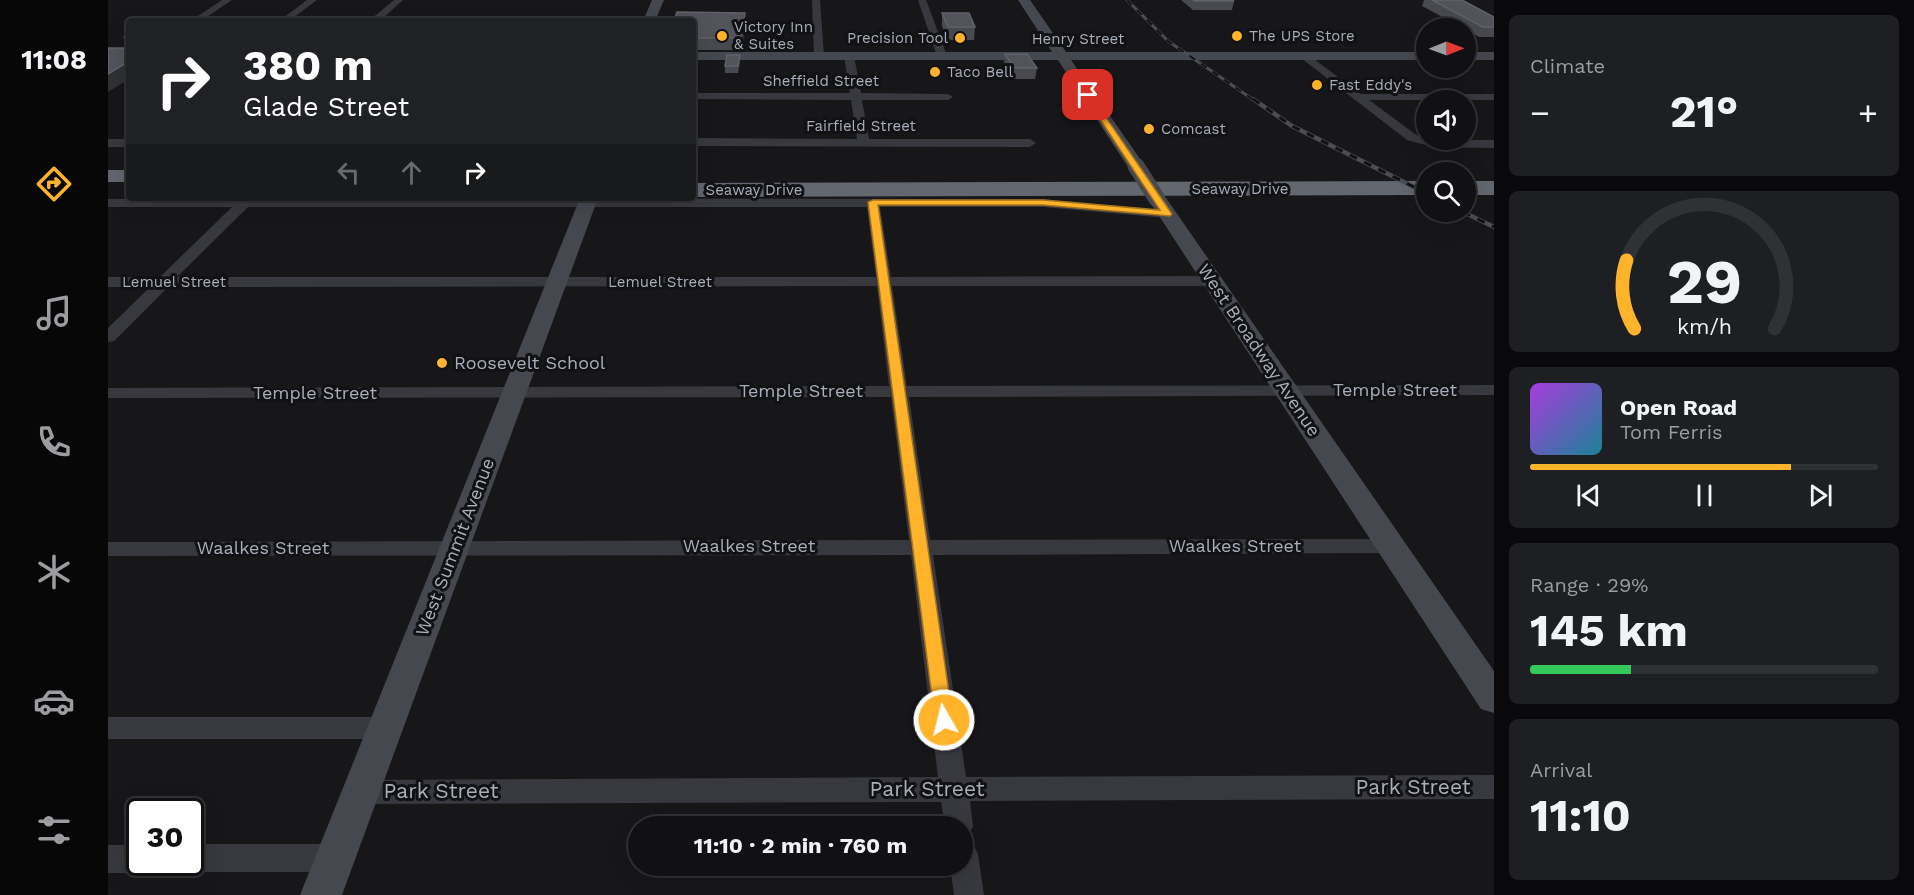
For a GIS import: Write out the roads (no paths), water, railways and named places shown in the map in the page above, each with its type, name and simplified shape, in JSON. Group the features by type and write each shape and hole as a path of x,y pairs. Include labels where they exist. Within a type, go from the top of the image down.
{"highway":[{"name":"Seaway Drive","path":"696,175 1416,176"},
{"path":"108,176 126,176"},
{"path":"696,188 826,186 835,182 828,176"},
{"path":"1476,176 1494,176"},
{"name":"Seaway Drive","path":"696,188 1416,188"},
{"path":"1476,188 1494,188"},
{"path":"108,191 126,191"}],"street":[{"path":"201,18 228,0"},
{"path":"287,18 313,0"},
{"path":"375,18 399,0"},
{"path":"650,18 658,0"},
{"path":"816,0 819,56"},
{"path":"922,0 942,56"},
{"name":"West Broadway Avenue","path":"1024,0 1494,699"},
{"name":"Henry Street","path":"696,56 1416,56"},
{"path":"849,56 863,141"},
{"path":"1304,56 1404,133 1419,140 1494,144"},
{"path":"1476,56 1494,56"},
{"name":"Sheffield Street","path":"696,96 948,97"},
{"path":"1360,97 1494,97"},
{"name":"Fairfield Street","path":"696,142 1030,143"},
{"path":"108,143 126,143"},
{"path":"108,203 417,201"},
{"name":"West Summit Avenue","path":"321,895 589,201"},
{"path":"696,201 1162,206"},
{"path":"108,337 245,202"},
{"path":"873,202 958,816"},
{"name":"Lemuel Street","path":"108,282 1212,281"},
{"name":"Temple Street","path":"108,393 1494,390"},
{"name":"Waalkes Street","path":"108,549 1390,546"},
{"path":"108,728 386,728"},
{"name":"Park Street","path":"361,792 1494,787"},
{"path":"204,858 335,858"},
{"path":"108,859 126,859"},
{"path":"966,876 969,895"}],"railway":[{"path":"1127,0 1168,41 1255,101"},
{"path":"1253,99 1292,126 1416,188"},
{"path":"1476,218 1494,227"}],"place":[{"name":"Victory Inn & Suites","path":"722,36"},
{"name":"The UPS Store","path":"1237,36"},
{"name":"Precision Tool","path":"960,38"},
{"name":"Taco Bell","path":"935,72"},
{"name":"Fast Eddy's","path":"1317,85"},
{"name":"Comcast","path":"1149,129"},
{"name":"Roosevelt School","path":"442,363"}]}
